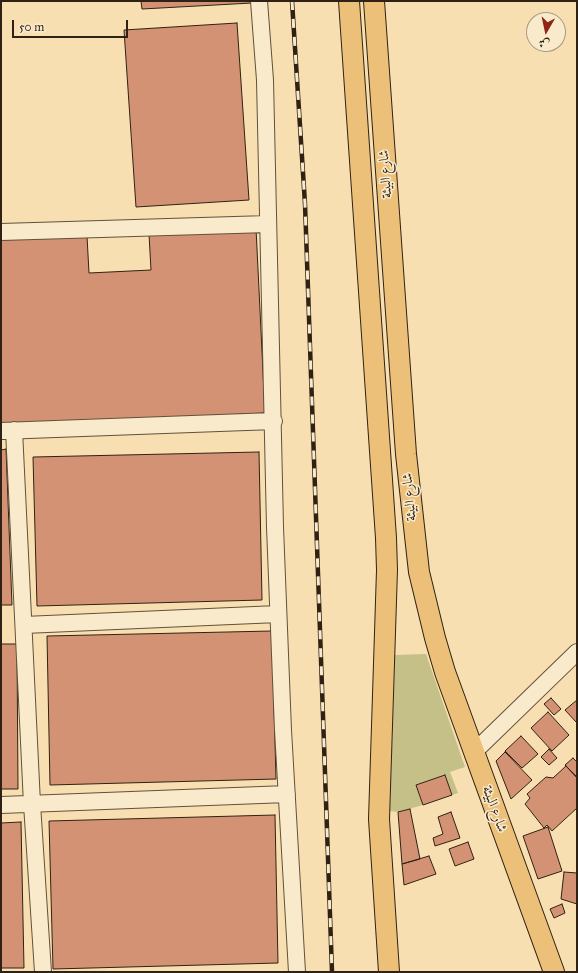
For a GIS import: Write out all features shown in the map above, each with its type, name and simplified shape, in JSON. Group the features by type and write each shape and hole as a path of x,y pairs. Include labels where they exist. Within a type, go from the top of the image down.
{"main road":[{"name":"شارع البيئة","path":"349,1 362,170 387,570 379,819 389,972"},
{"name":"شارع البيئة","path":"374,1 406,454 419,572 435,638 474,752 554,972"},
{"path":"357,97 381,96"},
{"path":"362,170 386,169"},
{"path":"369,282 394,280"},
{"path":"380,456 406,454"}],"street":[{"path":"259,1 265,80 278,614 297,972"},
{"path":"1,232 268,224"},
{"path":"44,972 32,804 24,624 8,431 274,421"},
{"path":"24,624 278,614"},
{"path":"474,752 577,652"},
{"path":"1,805 287,794"}],"shaded area":[{"path":"426,654 465,767 450,772 458,793 452,795 445,775 416,785 423,805 398,812 390,811 395,655"}],"building":[{"path":"141,1 252,1 252,3 142,9"},
{"path":"237,23 249,200 136,207 124,30"},
{"path":"256,228 265,413 1,426 1,240 87,236 89,273 151,270 149,234"},
{"path":"6,449 12,605 1,605 1,450"},
{"path":"259,452 262,600 37,606 33,457"},
{"path":"272,631 276,779 50,785 47,636"},
{"path":"1,644 17,644 18,789 1,789"},
{"path":"551,698 561,709 554,715 544,704"},
{"path":"577,700 577,723 565,710"},
{"path":"548,712 569,735 552,751 531,728"},
{"path":"521,736 538,754 522,768 505,751"},
{"path":"549,749 557,758 549,765 541,757"},
{"path":"505,752 532,780 511,799 496,761"},
{"path":"573,758 577,762 577,777 565,765"},
{"path":"566,766 577,778 577,808 552,831 547,825 544,828 525,804 530,798 527,794 546,777 553,778"},
{"path":"445,775 452,795 423,805 416,785"},
{"path":"410,809 420,859 402,864 398,812"},
{"path":"451,812 460,838 435,846 433,838 443,834 438,817"},
{"path":"275,815 278,963 53,969 49,821"},
{"path":"21,822 24,968 1,968 1,823"},
{"path":"548,827 562,871 538,879 523,836"},
{"path":"468,842 474,859 455,866 449,849"},
{"path":"429,856 436,874 404,885 402,864"},
{"path":"564,872 577,873 577,904 561,899"},
{"path":"562,904 565,913 554,918 550,909"}],"railway":[{"path":"292,1 305,204 332,972"}]}
